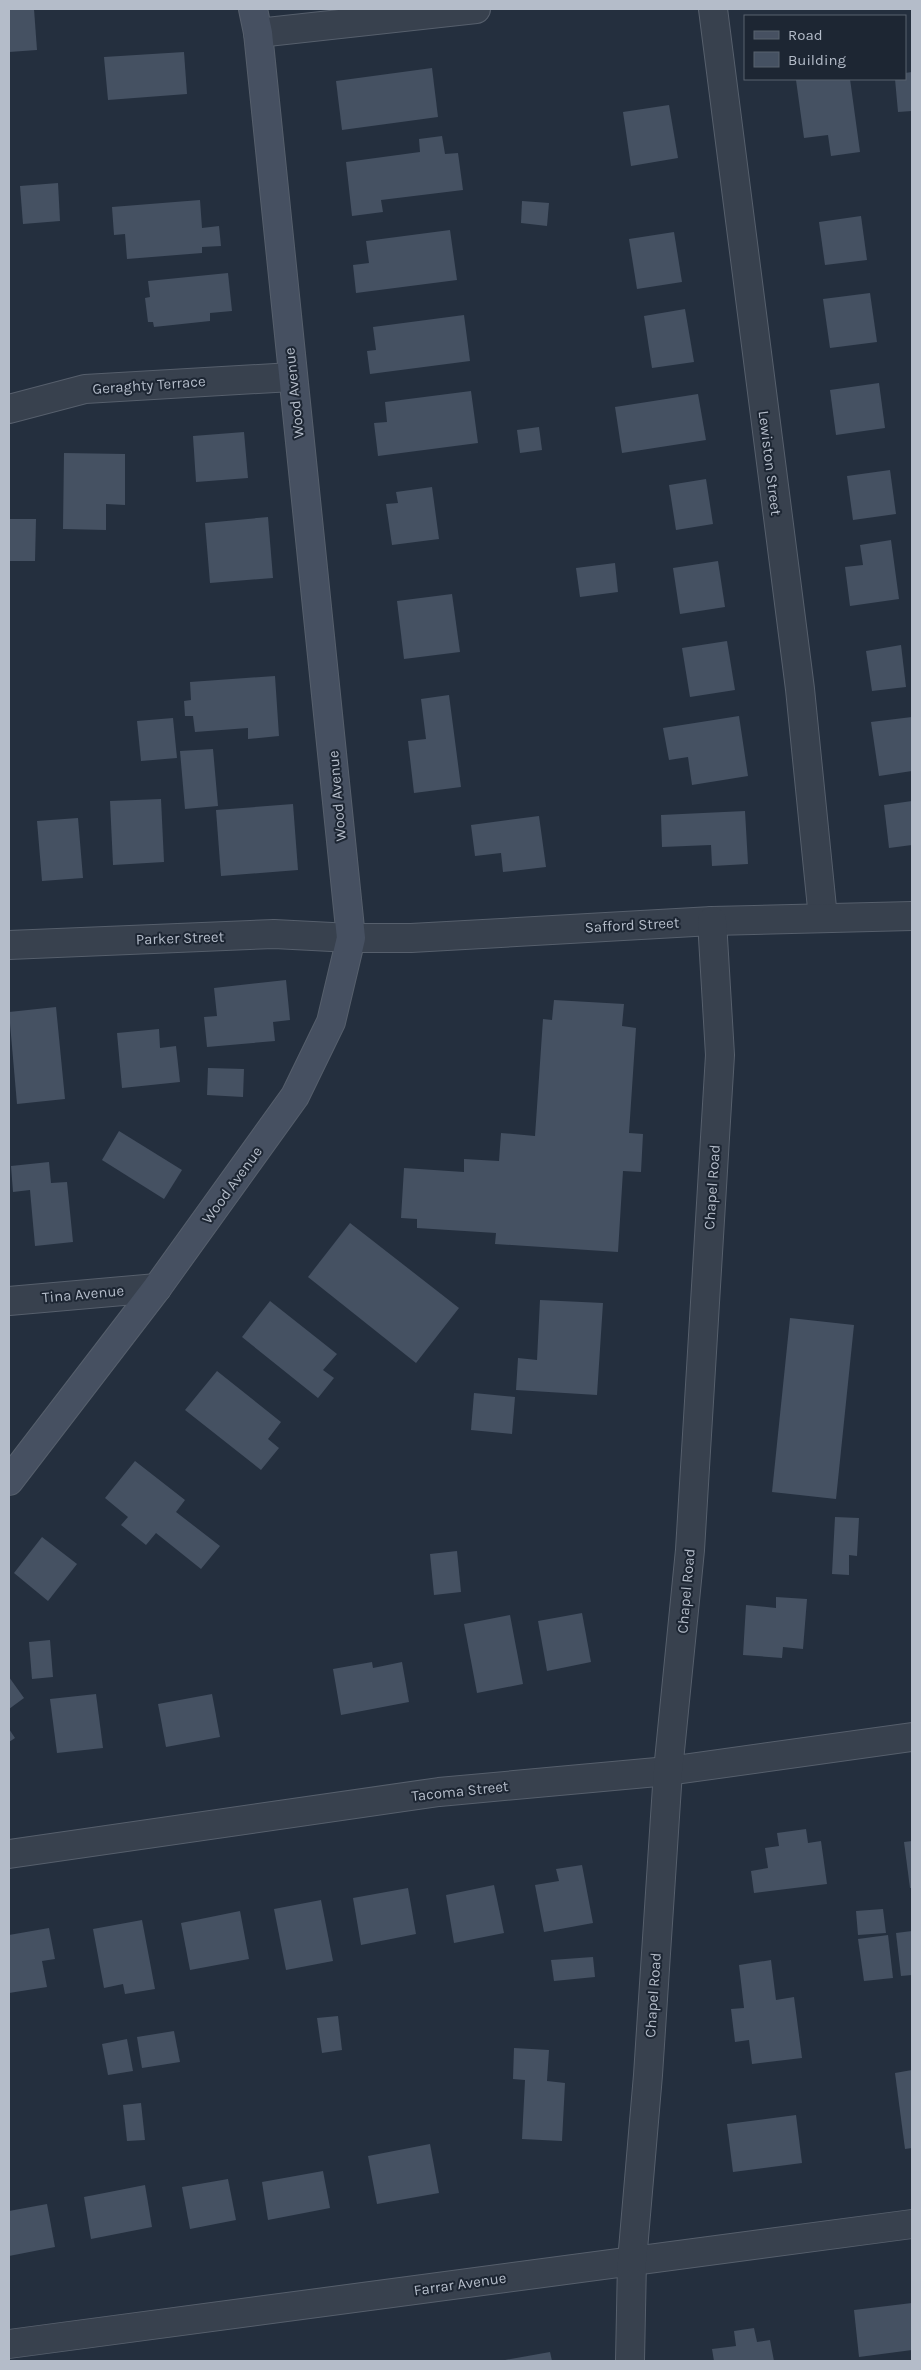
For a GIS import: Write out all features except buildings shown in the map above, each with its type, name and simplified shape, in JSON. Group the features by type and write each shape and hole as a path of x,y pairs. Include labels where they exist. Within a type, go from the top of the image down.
{"main road":[{"name":"Wood Avenue","path":"9,1482 158,1288 295,1096 331,1022 351,938 255,21"}],"street":[{"path":"255,21 476,9"},
{"name":"Lewiston Street","path":"713,9 800,690 823,918"},
{"name":"Geraghty Terrace","path":"9,409 85,389 292,377"},
{"name":"Safford Street","path":"351,938 411,938 712,921 912,916"},
{"name":"Chapel Road","path":"630,2361 632,2261 648,2076 668,1771 690,1550 720,1055 712,921"},
{"name":"Parker Street","path":"9,945 274,934 351,938"},
{"name":"Tina Avenue","path":"9,1301 158,1288"},
{"name":"Tacoma Street","path":"9,1854 439,1792 668,1771 912,1737"},
{"name":"Farrar Avenue","path":"9,2344 912,2224"}]}
